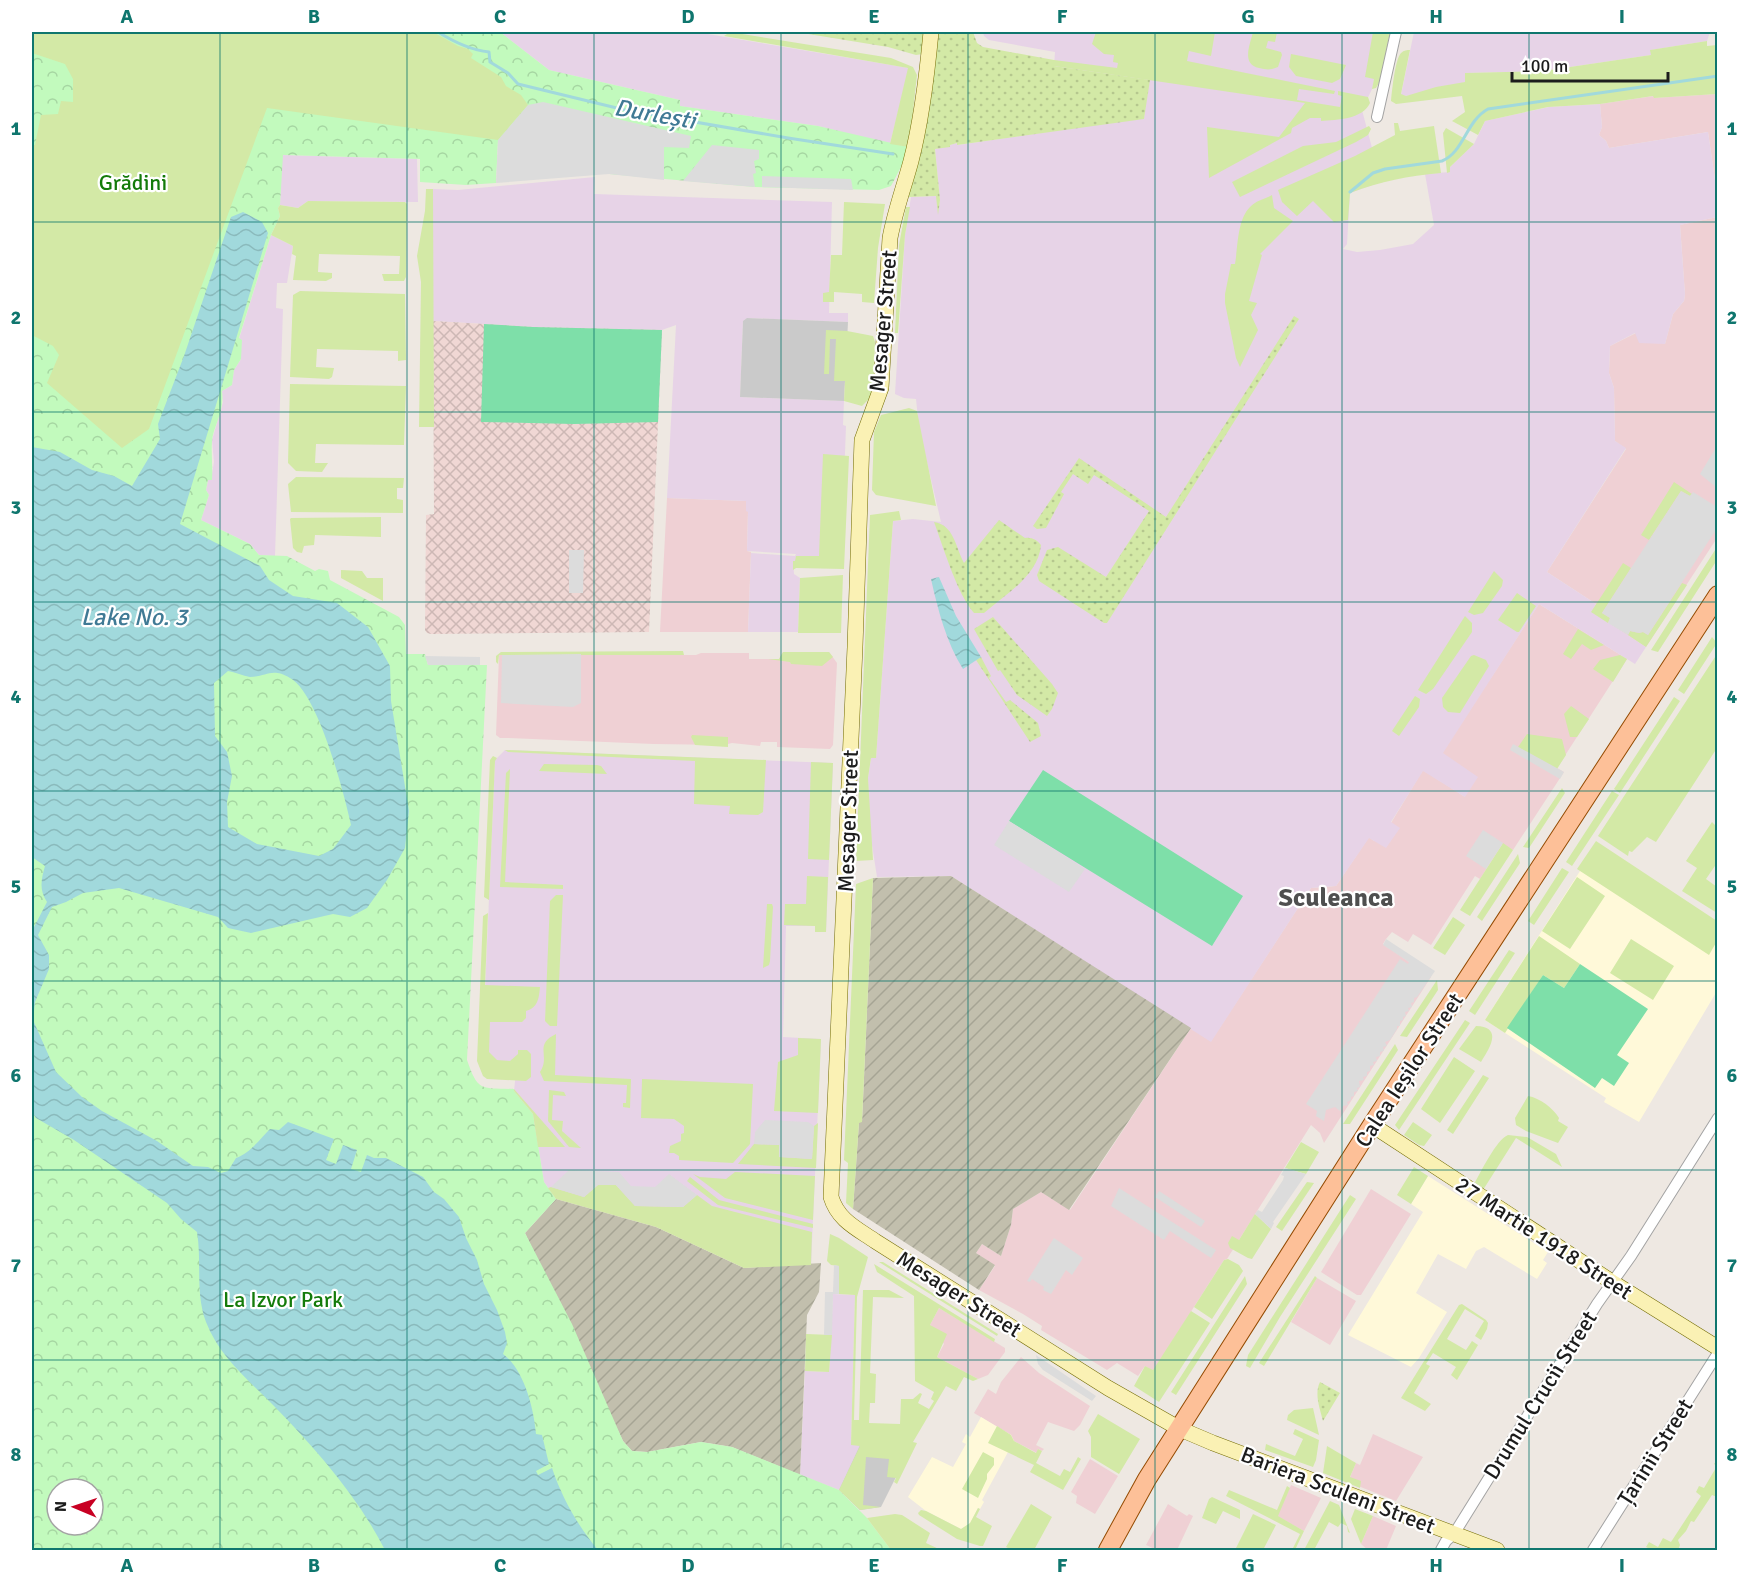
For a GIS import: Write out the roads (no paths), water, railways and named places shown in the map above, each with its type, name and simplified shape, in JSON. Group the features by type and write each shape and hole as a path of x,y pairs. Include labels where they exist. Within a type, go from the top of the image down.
{"main road":[{"name":"Calea Ieșilor Street","path":"1108,1551 1147,1479 1372,1125 1718,595"}],"street":[{"name":"Mesager Street","path":"932,32 918,129 911,162 894,214 890,238 881,388 862,440 831,1197 835,1210 844,1220 1108,1388 1180,1429"},
{"path":"1377,117 1396,32"},
{"name":"Drumul Crucii Street","path":"1441,1551 1718,1118"},
{"name":"27 Martie 1918 Street","path":"1372,1125 1718,1351"},
{"name":"Țarinii Street","path":"1593,1551 1718,1351"},
{"name":"Bariera Sculeni Street","path":"1180,1429 1497,1551"}],"water":[{"name":"Lake No. 3","path":"243,212 262,222 268,233 180,524 260,566 269,580 293,596 337,603 368,627 390,666 391,701 409,811 405,848 387,880 367,908 350,917 333,914 251,933 228,928 218,917 119,888 83,893 52,907 38,935 49,955 49,969 35,1002 33,1020 56,1072 82,1097 102,1111 157,1141 193,1166 208,1167 221,1173 228,1171 236,1158 250,1149 270,1129 279,1130 288,1122 334,1139 326,1160 336,1164 343,1145 357,1150 351,1169 361,1172 367,1155 374,1158 386,1158 423,1177 434,1192 444,1199 459,1217 477,1260 484,1284 497,1310 507,1343 503,1354 517,1369 522,1379 533,1413 536,1434 542,1435 549,1464 536,1471 538,1475 552,1468 571,1511 598,1550 385,1550 362,1511 335,1474 290,1422 236,1368 219,1347 203,1311 197,1232 167,1203 74,1140 36,1118 32,1112 32,931 47,902 42,885 45,866 32,857 32,447 60,452 92,470 114,476 132,486 160,439 158,424 184,356 231,217","holes":["228,671 250,677 273,673 284,675 300,687 310,703 328,745 351,825 333,849 319,856 257,844 228,827 227,802 232,776 227,752 215,736 214,683"]},
{"path":"939,577 956,616 981,657 963,669 943,626 931,579"}],"waterway":[{"name":"Durlești","path":"438,32 462,45 489,52 490,62 508,73 518,84 625,110 893,154"},
{"name":"Durlești","path":"1350,192 1373,173 1385,169 1442,161 1449,157 1475,121 1488,109 1718,76"}],"district":[{"name":"Sculeanca","path":"1336,898"}],"park label":[{"name":"Grădini","path":"133,182"},
{"name":"La Izvor Park","path":"283,1299"}]}
